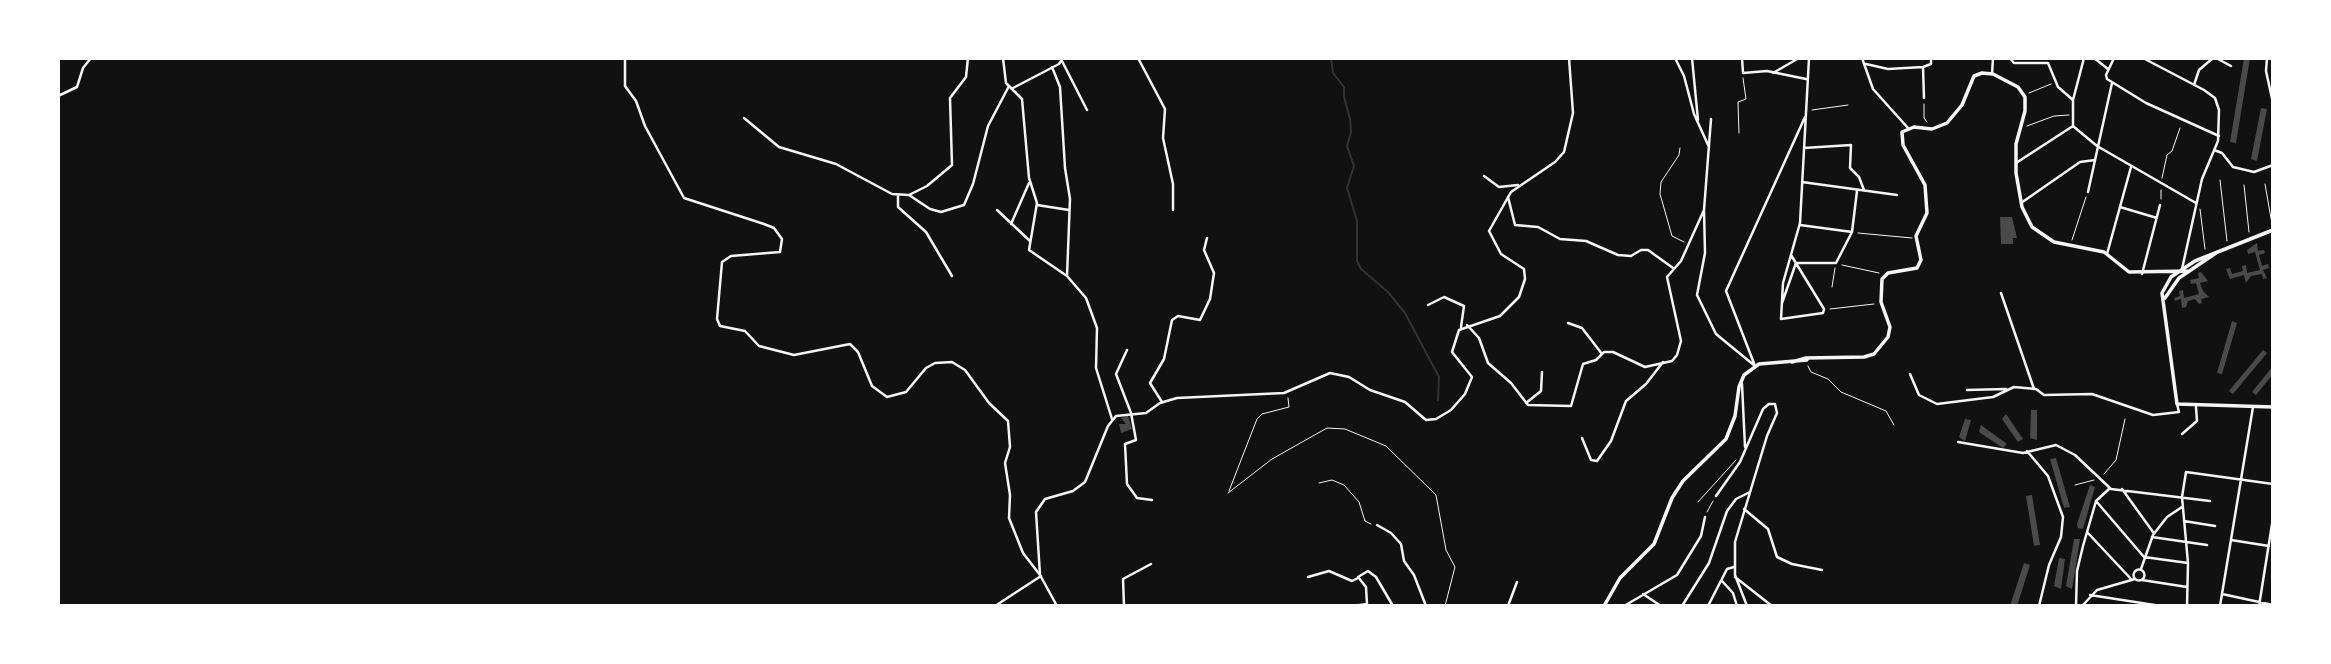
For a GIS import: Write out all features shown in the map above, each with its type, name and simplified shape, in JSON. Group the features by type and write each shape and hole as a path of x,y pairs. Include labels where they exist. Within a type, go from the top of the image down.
{"main road":[{"path":"1792,362 1813,358 1864,357 1874,354 1890,333 1881,302 1884,275 1917,268 1921,260 1916,239 1927,213 1926,188 1901,137 1908,128 1942,126 1953,118 1975,76 1992,74 2018,87 2024,95 2026,107 2016,163 2021,203 2027,219 2039,233 2070,246 2107,254 2123,271 2142,274 2182,269 2189,271"},
{"path":"2273,230 2206,255 2182,269 2165,284 2164,301 2178,404 2196,407 2273,407"},
{"path":"2164,301 2168,290 2179,278 2225,248"},
{"path":"2179,278 2182,269"},
{"path":"1604,606 1614,585 1654,544 1672,498 1683,481 1726,439 1735,416 1741,379 1755,366 1813,358"}],"street":[{"path":"58,96 77,87 83,68 91,58"},
{"path":"625,58 625,86 636,101 645,126 684,198 774,228 782,239 780,252 731,256 722,261 717,319 720,326 745,331 759,346 794,355 850,344 858,352 872,386 887,397 905,392 926,368 935,363 952,362 965,370 989,403 1007,421 1010,447 1005,463 1010,495 1009,517 1023,553 1057,606"},
{"path":"744,118 779,147 836,164 898,195 909,195 927,186 952,165 950,98 966,76 968,58"},
{"path":"1003,58 1004,79 1023,103 1030,183 1037,205 1030,241 1031,254 1067,276 1080,289 1095,320 1098,334 1096,368 1112,419 1085,482 1073,491 1050,497 1038,508 1040,576"},
{"path":"1051,58 1060,87 1070,210 1067,276"},
{"path":"1138,58 1165,109 1163,138 1173,184 1173,210"},
{"path":"1461,327 1486,322 1506,312 1516,302 1525,279 1524,269 1501,254 1489,234 1507,196 1518,185 1555,162 1564,152 1573,113 1569,58"},
{"path":"1675,58 1710,150"},
{"path":"1692,58 1694,100 1700,126"},
{"path":"1742,58 1742,73 1773,73 1806,79"},
{"path":"1773,73 1800,58"},
{"path":"1791,255 1825,309 1823,313 1781,319 1780,306 1783,283 1791,255 1800,225 1809,58"},
{"path":"1862,58 1873,89 1908,128"},
{"path":"1865,64 1888,69 1923,67 1931,64 1931,58"},
{"path":"1992,74 1993,58"},
{"path":"2010,58 2014,63 2048,62 2056,82 2073,100"},
{"path":"2084,58 2073,100 2073,126 2097,146 2196,202"},
{"path":"2094,58 2108,69"},
{"path":"2114,58 2106,78 2112,83 2158,109 2219,136"},
{"path":"2143,58 2211,94 2218,104 2219,136 2196,202 2182,269"},
{"path":"2194,85 2199,70 2215,58 2231,66"},
{"path":"2267,58 2266,71 2273,103"},
{"path":"909,195 941,212 964,205 973,184 989,123 1011,87 1062,59 1087,110"},
{"path":"1923,67 1924,98"},
{"path":"2088,192 2112,83"},
{"path":"1755,366 1726,291 1806,113"},
{"path":"1712,119 1704,210 1706,239 1698,288 1699,302 1720,338 1738,349 1755,366"},
{"path":"2016,163 2073,126"},
{"path":"1804,148 1851,145 1850,167 1861,180 1864,190"},
{"path":"2214,150 2222,153 2233,167 2244,170 2258,172 2273,164"},
{"path":"2021,203 2080,162 2095,160"},
{"path":"2107,254 2131,166"},
{"path":"1484,176 1499,187 1518,185"},
{"path":"1802,182 1897,195"},
{"path":"1011,224 1030,183"},
{"path":"1796,263 1836,263 1853,232 1857,191"},
{"path":"898,195 898,207 924,229 952,276"},
{"path":"1507,196 1515,225 1538,227 1560,239 1586,241 1618,255 1631,256 1641,250 1648,250 1673,268"},
{"path":"1037,205 1070,210"},
{"path":"2142,274 2160,205"},
{"path":"2120,207 2157,218"},
{"path":"997,210 1030,241"},
{"path":"1467,325 1479,338 1488,363 1511,383 1526,403 1571,406 1583,364 1597,360 1602,354 1613,352 1646,367 1674,359 1681,345 1667,277 1681,261 1704,210"},
{"path":"1800,225 1853,232"},
{"path":"1161,402 1150,383 1164,359 1172,320 1178,316 1195,322 1200,320 1210,299 1214,273 1204,250 1207,238"},
{"path":"1780,306 1796,263"},
{"path":"2001,293 2035,389"},
{"path":"1112,419 1131,412 1146,413 1161,402 1199,395 1287,392 1318,376 1335,373 1405,402 1426,420 1436,419 1460,401 1472,380 1470,371 1451,350 1461,327 1464,306 1444,297 1428,305"},
{"path":"1568,323 1582,328 1602,354"},
{"path":"1127,350 1116,374 1131,412 1136,440 1125,444 1127,484 1137,498 1152,500"},
{"path":"1582,438 1591,460 1597,461 1611,441 1629,397 1646,384 1663,362"},
{"path":"1526,403 1541,391 1542,372"},
{"path":"1910,374 1919,395 1937,404 1993,397 2006,389"},
{"path":"1741,379 1745,451"},
{"path":"1967,390 2035,389 2044,395 2095,395 2153,415 2179,412 2178,404"},
{"path":"1716,496 1745,451 1763,409 1769,404 1775,404 1777,413 1735,542 1735,577 1747,606"},
{"path":"2182,434 2197,421 2196,407"},
{"path":"2220,606 2253,408"},
{"path":"1958,442 2015,452 2048,445 2061,447 2111,489"},
{"path":"2027,451 2048,476 2063,517 2061,537 2049,565 2039,606"},
{"path":"2186,606 2188,563 2182,497 2186,472 2273,484"},
{"path":"2122,489 2153,535 2207,545"},
{"path":"2076,606 2077,571 2096,501 2103,492 2122,489 2210,501"},
{"path":"1682,606 1709,564 1727,511 1736,499 1751,491"},
{"path":"2096,501 2144,557 2188,563"},
{"path":"2141,580 2144,575 2141,569 2144,557 2153,535 2167,517 2182,507"},
{"path":"1744,509 1769,529 1776,557 1791,564 1822,570"},
{"path":"1624,606 1677,575 1701,536 1705,517"},
{"path":"2260,605 2273,518"},
{"path":"2183,521 2215,526"},
{"path":"1377,525 1391,533 1401,544 1404,561 1414,575 1426,606"},
{"path":"2087,532 2133,579"},
{"path":"2231,540 2269,546"},
{"path":"1124,606 1124,579 1151,564"},
{"path":"1708,606 1727,569 1734,567"},
{"path":"2265,567 2273,568"},
{"path":"2133,579 2133,572 2141,569"},
{"path":"1308,577 1329,571 1352,580 1359,578 1364,571 1374,573 1393,606"},
{"path":"995,606 1040,576"},
{"path":"1735,577 1772,606"},
{"path":"1353,606 1367,604 1366,587 1359,578"},
{"path":"2082,606 2090,595 2102,588 2133,579 2188,587"},
{"path":"1722,581 1732,593 1737,606"},
{"path":"1507,606 1517,582"},
{"path":"1643,594 1661,606"},
{"path":"2222,594 2260,605 2273,605"},
{"path":"2090,595 2161,606"}],"path":[{"path":"1739,133 1738,102 1746,99 1742,73"},
{"path":"2024,95 2056,82"},
{"path":"1924,98 1924,118 1928,128"},
{"path":"1806,113 1848,105"},
{"path":"2021,125 2028,126 2062,114 2072,116"},
{"path":"2160,205 2167,155 2172,150 2180,128"},
{"path":"1680,148 1679,155 1661,182 1660,194 1672,236 1689,244"},
{"path":"2220,180 2225,248"},
{"path":"2265,184 2273,230"},
{"path":"2244,186 2250,238"},
{"path":"2070,246 2088,192"},
{"path":"2196,202 2202,216 2206,255"},
{"path":"1853,232 1916,239"},
{"path":"1832,287 1836,263 1884,275"},
{"path":"1825,309 1862,307 1881,302"},
{"path":"1805,361 1811,372 1828,379 1842,392 1886,411 1894,425"},
{"path":"1287,392 1289,407 1262,414 1254,425 1228,493 1278,454 1327,428 1345,429 1386,446 1436,495 1448,557 1455,567 1445,606"},
{"path":"2075,485 2100,479 2116,460 2125,419"},
{"path":"1698,502 1739,454"},
{"path":"1319,483 1332,480 1344,485 1359,502 1365,521 1377,525"},
{"path":"1705,517 1716,496"}],"building":[{"path":"2244,58 2250,58 2236,143 2230,142"},
{"path":"2261,108 2267,109 2257,161 2251,159"},
{"path":"2000,217 2012,217 2017,238 2013,238 2013,244 2001,244"},
{"path":"2257,243 2258,251 2264,250 2265,253 2259,255 2262,266 2268,264 2269,268 2263,270 2267,278 2263,279 2262,274 2251,276 2246,283 2244,275 2230,279 2226,269 2230,268 2232,274 2243,271 2242,266 2246,265 2247,273 2260,270 2255,252 2248,254 2247,250"},
{"path":"2201,272 2208,281 2200,283 2209,297 2201,299 2202,303 2199,304 2195,299 2188,301 2186,307 2182,308 2181,299 2175,301 2174,298 2180,296 2179,291 2183,290 2184,298 2199,294 2196,283 2191,284 2190,280 2199,278 2198,273"},
{"path":"2232,321 2237,323 2222,374 2217,373"},
{"path":"2263,350 2267,353 2233,394 2229,391"},
{"path":"2273,366 2273,374 2256,395 2252,392"},
{"path":"2031,410 2037,410 2037,440 2030,438"},
{"path":"2006,414 2023,439 2018,442 2002,419"},
{"path":"1128,416 1132,429 1121,433 1119,424 1126,424 1121,418"},
{"path":"1965,419 1971,420 1965,441 1959,437"},
{"path":"1981,425 2007,444 2003,448 1979,432"},
{"path":"2056,458 2070,507 2064,508 2050,459"},
{"path":"2090,485 2095,487 2083,529 2078,528 2077,524"},
{"path":"2032,495 2040,545 2034,546 2026,496"},
{"path":"2074,539 2080,539 2072,589 2066,586"},
{"path":"2059,558 2065,559 2061,589 2054,586"},
{"path":"2024,563 2030,565 2017,606 2010,606"}],"waterway":[{"path":"1331,58 1333,73 1344,87 1350,119 1351,132 1347,146 1354,166 1347,188 1357,221 1357,261 1361,269 1388,292 1405,313 1439,377 1438,400"}]}
